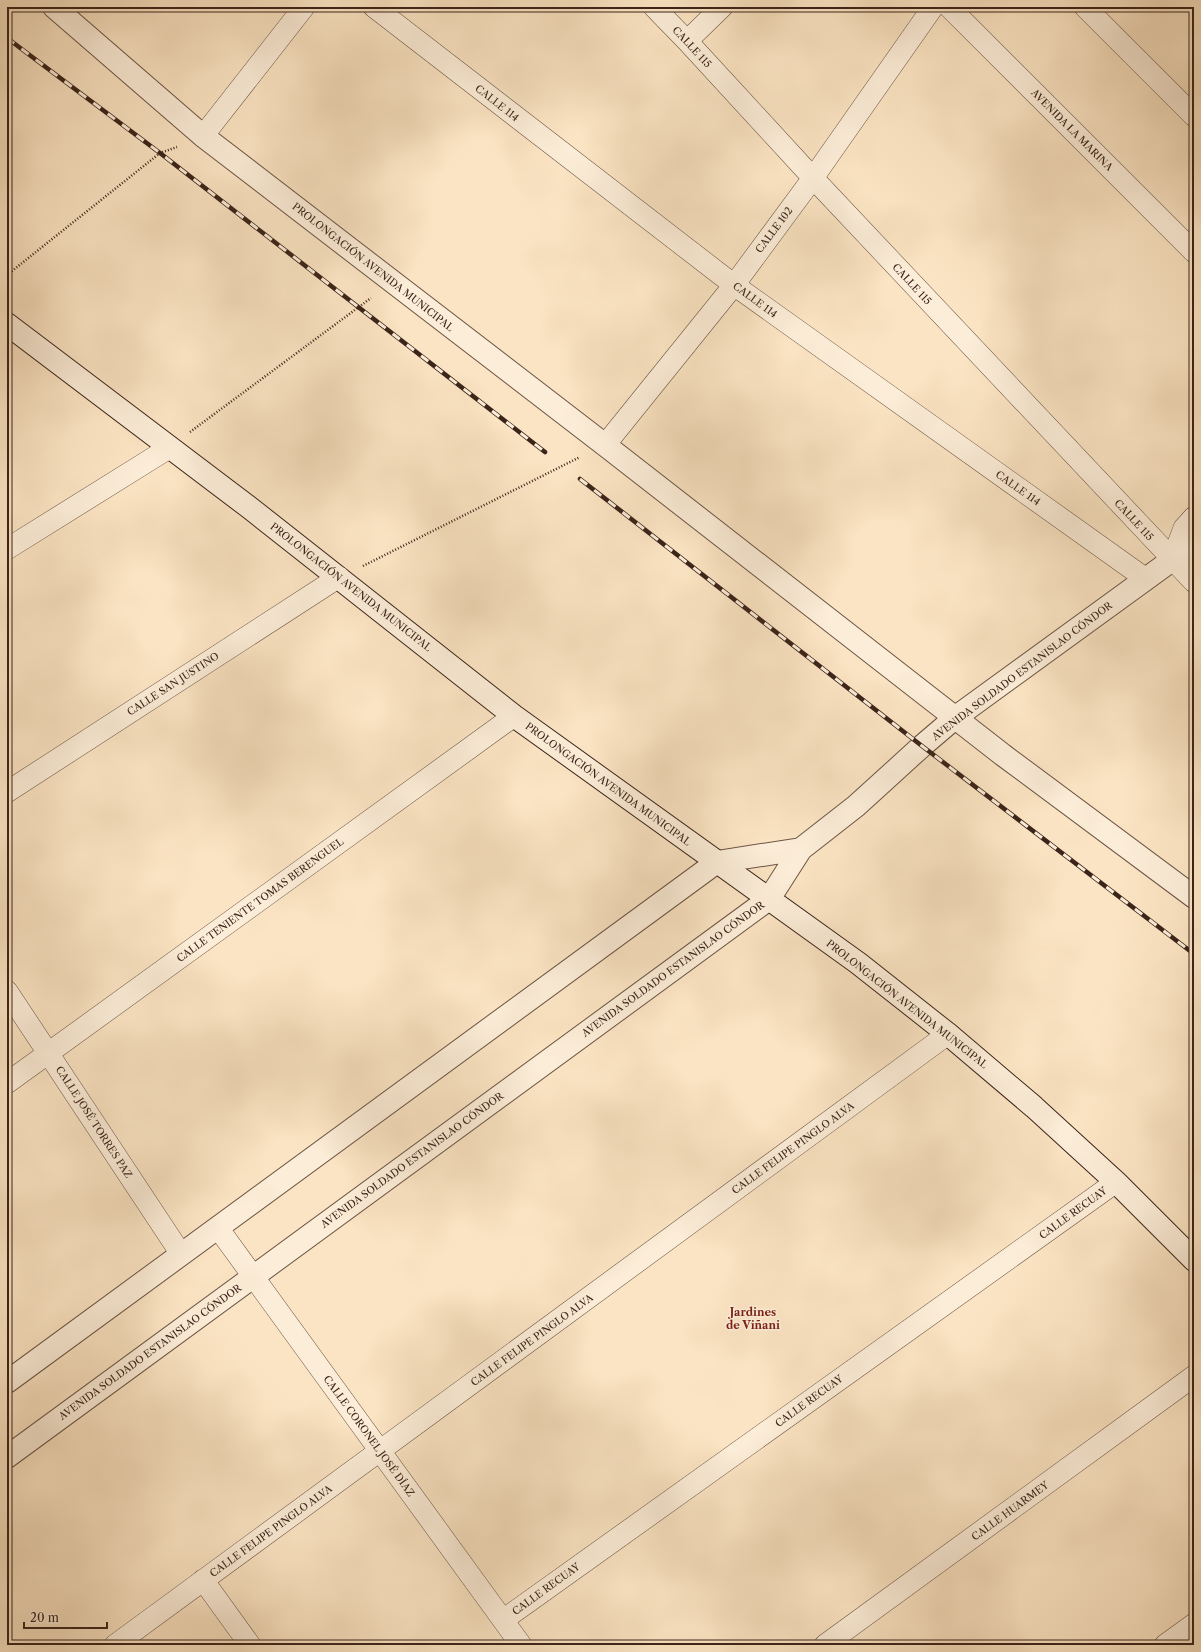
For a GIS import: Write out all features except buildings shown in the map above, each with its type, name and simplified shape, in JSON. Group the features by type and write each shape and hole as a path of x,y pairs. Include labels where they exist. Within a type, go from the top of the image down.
{"street":[{"name":"PROLONGACIÓN AVENIDA MUNICIPAL","path":"54,7 203,136 956,717 1194,897"},
{"path":"203,136 304,7"},
{"name":"CALLE 114","path":"374,7 734,285 1146,578"},
{"name":"CALLE 115","path":"654,7 1194,582"},
{"path":"687,41 722,7"},
{"name":"CALLE 102","path":"605,445 734,285 813,178 933,7"},
{"name":"AVENIDA LA MARINA","path":"949,7 1194,252"},
{"path":"1085,7 1194,116"},
{"name":"PROLONGACIÓN AVENIDA MUNICIPAL","path":"7,324 250,508 514,716 858,963 948,1034 1034,1107 1116,1182 1194,1260"},
{"path":"7,549 169,448"},
{"path":"1172,560 1184,528 1194,517"},
{"name":"AVENIDA SOLDADO ESTANISLAO CÓNDOR","path":"7,1457 769,899 801,849 856,806 956,717 1146,578 1194,547"},
{"name":"CALLE SAN JUSTINO","path":"7,792 339,577"},
{"name":"CALLE TENIENTE TOMAS BERENGUEL","path":"7,1083 514,716"},
{"name":"AVENIDA SOLDADO ESTANISLAO CÓNDOR","path":"7,1382 717,862 801,849"},
{"name":"CALLE JOSÉ TORRES PAZ","path":"7,991 181,1254"},
{"name":"CALLE FELIPE PINGLO ALVA","path":"115,1645 948,1034"},
{"name":"CALLE RECUAY","path":"503,1620 1116,1182"},
{"name":"CALLE CORONEL JOSÉ DÍAZ","path":"218,1228 521,1645"},
{"name":"CALLE HUARMEY","path":"825,1645 1194,1376"},
{"path":"203,1580 250,1645"},
{"path":"1165,1645 1194,1624"}],"path":[{"path":"7,275 160,153 203,136"},
{"path":"169,448 392,282"},
{"path":"339,577 605,445"}],"railway":[{"path":"7,38 160,153 545,452"},
{"path":"580,479 922,746 1194,954"}],"district":[{"name":"Jardines de Viñani","path":"753,1318"}]}
